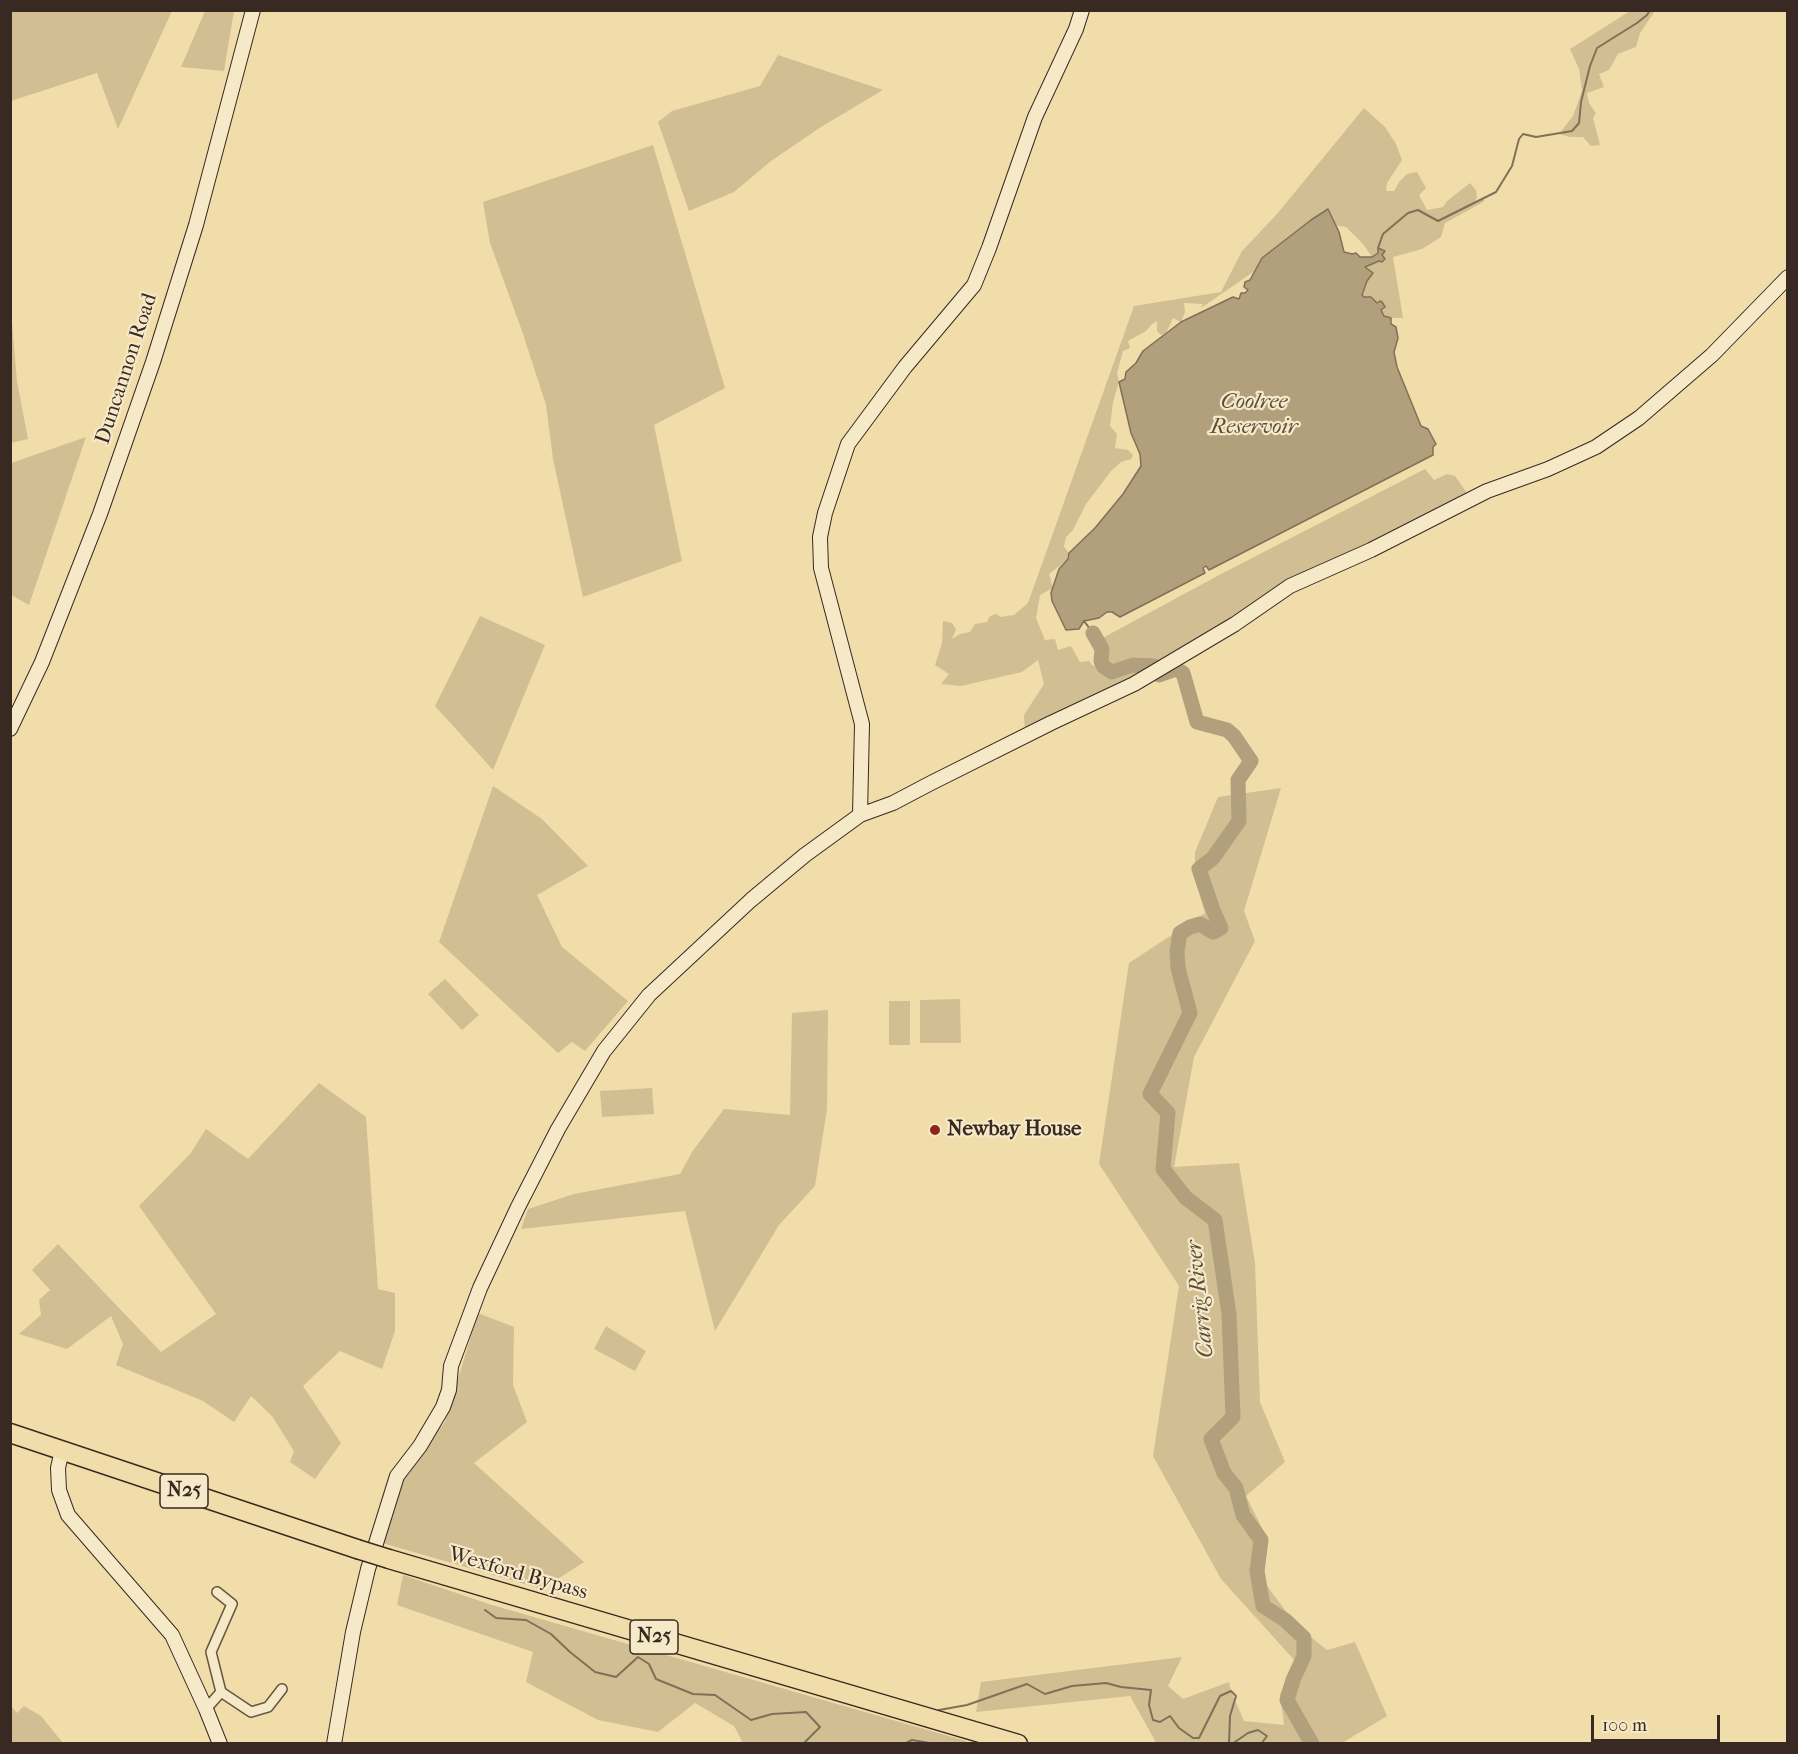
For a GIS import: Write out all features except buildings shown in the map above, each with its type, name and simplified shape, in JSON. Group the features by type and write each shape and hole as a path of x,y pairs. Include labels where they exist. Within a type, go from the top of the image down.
{"highway":[{"name":"Wexford Bypass","path":"10,1433 389,1559 1018,1743"}],"street":[{"name":"Duncannon Road","path":"10,729 42,662 100,514 153,362 196,225 253,10"},
{"path":"860,815 862,724 820,568 820,537 825,513 848,444 905,368 974,285 1035,117 1076,29 1082,10"},
{"path":"334,1743 353,1632 397,1476 420,1446 443,1407 451,1365 480,1288 558,1129 604,1051 649,995 751,900 805,855 860,815 893,804 1051,723 1134,684 1235,624 1290,586 1371,550 1487,491 1548,469 1596,447 1639,418 1712,355 1788,277"},
{"path":"62,1450 58,1468 59,1490 68,1515 172,1635 220,1743"},
{"path":"217,1592 232,1604 211,1652 221,1692 251,1712 268,1707 282,1689"},
{"path":"206,1708 221,1692"}],"shaded area":[{"path":"10,11 172,11 118,129 97,73 11,101"},
{"path":"205,11 234,11 224,71 181,67"},
{"path":"1630,11 1655,11 1640,33 1636,47 1618,54 1609,70 1599,74 1604,87 1587,93 1589,103 1596,113 1593,118 1600,145 1591,146 1583,137 1559,134 1573,116 1582,91 1579,69 1570,49"},
{"path":"778,55 883,90 821,127 771,161 734,192 689,211 658,122 672,111 760,86"},
{"path":"1364,108 1385,127 1396,144 1402,160 1387,183 1386,191 1394,191 1407,174 1417,172 1426,188 1419,195 1427,210 1443,207 1447,201 1470,183 1476,190 1475,202 1482,199 1485,201 1445,223 1441,237 1422,249 1393,257 1403,318 1385,318 1381,310 1385,307 1382,302 1377,304 1372,297 1362,295 1367,281 1373,274 1365,267 1376,261 1382,262 1385,259 1382,255 1385,251 1382,249 1372,257 1346,227 1334,225 1328,209 1262,258 1256,270 1201,308 1203,304 1184,303 1185,312 1181,322 1173,318 1166,333 1161,335 1157,331 1157,321 1146,331 1128,341 1130,348 1123,351 1117,373 1119,382 1113,402 1110,426 1117,434 1115,448 1128,450 1133,455 1131,459 1121,462 1111,471 1086,504 1073,530 1066,537 1064,547 1069,553 1068,559 1049,574 1053,588 1040,595 1036,618 1045,640 1055,639 1058,650 1071,646 1080,662 1089,661 1093,666 1101,661 1102,649 1097,641 1425,469 1434,480 1447,474 1455,476 1469,496 1231,619 1131,679 1025,731 1024,715 1044,684 1038,660 1022,672 961,686 941,684 949,674 935,665 942,643 943,621 952,623 956,629 952,639 970,632 975,624 987,622 990,616 1014,615 1028,603 1134,306 1221,292 1242,251 1277,214"},
{"path":"653,145 725,388 654,425 682,561 583,597 553,459 546,405 490,243 483,202"},
{"path":"11,311 17,381 28,439 11,443"},
{"path":"86,437 29,605 11,595 11,463"},
{"path":"480,616 545,645 493,770 435,706"},
{"path":"493,786 542,819 588,866 537,895 562,947 628,1001 585,1051 572,1042 558,1053 439,942"},
{"path":"1281,788 1244,911 1255,941 1194,1057 1174,1167 1239,1163 1255,1263 1260,1402 1285,1462 1246,1496 1267,1538 1262,1579 1296,1625 1327,1650 1355,1642 1387,1716 1342,1743 1157,1744 1130,1696 976,1712 981,1682 1182,1657 1168,1686 1183,1699 1229,1682 1244,1721 1284,1725 1280,1694 1296,1662 1221,1579 1153,1456 1179,1286 1099,1164 1129,963 1205,913 1195,880 1195,852 1218,797"},
{"path":"445,979 479,1015 462,1030 428,994"},
{"path":"960,999 961,1043 920,1043 920,1000"},
{"path":"889,1001 910,1001 910,1045 889,1045"},
{"path":"828,1010 827,1109 815,1186 779,1225 715,1331 685,1211 521,1229 528,1209 574,1194 680,1174 692,1152 724,1109 790,1115 792,1013"},
{"path":"319,1083 366,1117 378,1289 395,1293 395,1331 382,1369 340,1351 303,1386 341,1443 315,1479 290,1462 294,1451 272,1416 251,1396 234,1422 203,1401 116,1365 123,1344 111,1316 67,1349 19,1334 41,1315 39,1300 50,1290 32,1270 58,1244 161,1352 216,1314 139,1206 190,1154 206,1129 248,1159"},
{"path":"652,1088 654,1114 602,1117 600,1091"},
{"path":"478,1313 514,1327 513,1385 527,1422 474,1463 584,1562 542,1589 382,1543 405,1473 445,1422"},
{"path":"606,1326 646,1351 635,1371 594,1349"},
{"path":"403,1575 492,1605 966,1741 965,1744 740,1743 742,1741 734,1726 695,1703 658,1732 598,1720 526,1682 533,1652 397,1605"},
{"path":"10,1705 17,1713 24,1706 41,1716 63,1743 11,1743"}],"water":[{"name":"Coolree Reservoir","path":"1328,209 1339,232 1344,252 1356,253 1360,257 1372,257 1378,253 1378,248 1385,251 1382,255 1385,259 1382,262 1379,261 1365,267 1373,273 1362,295 1371,297 1377,303 1382,302 1385,307 1381,310 1384,316 1391,318 1391,324 1396,327 1398,338 1394,352 1397,367 1421,426 1428,429 1436,444 1433,447 1433,455 1209,570 1206,566 1203,568 1205,573 1120,617 1107,612 1099,618 1084,621 1079,629 1066,630 1052,601 1051,593 1059,569 1068,559 1069,553 1095,528 1123,494 1141,466 1140,454 1131,433 1119,382 1125,379 1126,372 1136,363 1143,351 1181,322 1233,297 1239,299 1241,293 1248,290 1244,287 1245,282 1250,280 1262,258"}],"waterway":[{"path":"1378,248 1383,234 1408,213 1418,210 1438,221 1496,192 1512,166 1519,139 1523,134 1536,137 1572,131 1579,123 1581,102 1597,48 1637,23 1650,10"},
{"path":"1084,621 1093,633"},
{"name":"Carrig River","path":"1093,633 1102,649 1101,661 1104,667 1112,672 1133,665 1154,666"},
{"name":"Carrig River","path":"1159,675 1176,669 1183,673 1197,722 1227,730 1234,736 1251,761 1238,780 1239,821 1213,858 1199,869 1221,928 1213,932 1200,924 1180,933 1177,951 1178,968 1190,1013 1150,1094 1168,1113 1163,1169 1186,1198 1215,1220 1229,1314 1233,1417 1211,1439 1224,1473 1236,1488 1243,1515 1261,1540 1257,1571 1263,1606 1285,1620 1304,1638 1304,1656 1287,1700 1312,1744"},
{"path":"485,1610 496,1618 526,1620 551,1634 595,1672 616,1677 638,1657 649,1664 656,1679 693,1694 715,1695 751,1720 772,1714 806,1712 820,1727 803,1744"},
{"path":"939,1710 967,1705 1027,1684 1045,1694 1072,1686 1106,1683 1151,1690 1149,1705 1153,1720 1160,1722 1170,1716 1179,1728 1193,1738 1199,1738 1220,1696 1231,1691 1236,1696 1230,1716 1229,1744"},
{"path":"1232,1744 1248,1733 1258,1730 1267,1736 1261,1744"},
{"path":"904,1744 912,1740 935,1744"}],"place":[{"name":"Newbay House","path":"935,1130"}]}
